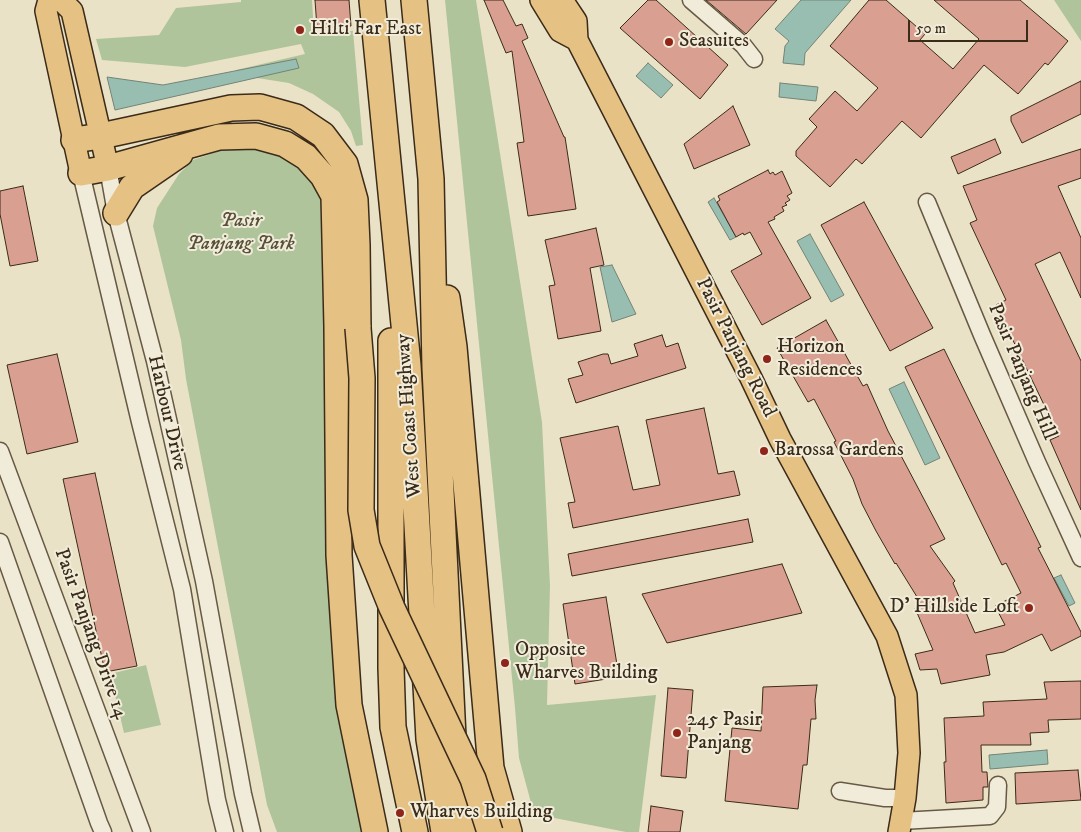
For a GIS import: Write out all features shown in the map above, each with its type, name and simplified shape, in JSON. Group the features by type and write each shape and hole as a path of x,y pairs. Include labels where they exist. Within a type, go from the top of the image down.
{"highway":[{"name":"West Coast Highway","path":"372,0 408,365 430,739 444,832"},
{"name":"West Coast Highway","path":"414,0 431,179 435,368 453,737 465,832"},
{"path":"74,140 231,108 260,107 296,117 323,135 345,164 355,200 339,556 348,695 375,832"},
{"path":"81,173 108,168 219,137 256,136 285,144 292,148 306,157 323,176 334,196 348,328 362,378 362,510 367,546 392,608 473,779 490,832"},
{"path":"116,213 132,187 196,143"},
{"path":"431,179 454,347 491,768 509,832"},
{"path":"390,183 393,727 415,832"}],"main road":[{"name":"Harbour Drive","path":"50,0 46,11 81,173"},
{"name":"Harbour Drive","path":"61,0 72,11 108,168"},
{"name":"Pasir Panjang Road","path":"551,1 560,31 577,40 752,378 780,439 886,636 906,695 909,753 905,798 900,826"}],"street":[{"path":"691,0 744,45 754,59"},
{"name":"Harbour Drive","path":"108,168 116,213 155,361 204,581 241,784 252,832"},
{"name":"Harbour Drive","path":"81,173 182,589 217,800 225,832"},
{"name":"Pasir Panjang Hill","path":"927,202 990,353 1081,558"},
{"name":"Pasir Panjang Drive 14","path":"0,451 142,832"},
{"path":"0,542 98,823 103,832"},
{"path":"900,826 990,816 996,807 998,785"},
{"path":"840,791 879,797 905,798"}],"green space":[{"path":"241,0 312,0 314,33 353,31 363,145 356,146 351,131 339,112 313,94 289,83 238,75 236,70 305,54 301,44 185,67 102,60 96,39 159,35 176,8 241,2"},
{"path":"445,0 476,0 542,422 550,586 547,705 656,695 639,832 626,832 534,814 519,758"},
{"path":"1054,0 1081,0 1081,41"},
{"name":"Pasir Panjang Park","path":"256,145 281,152 302,166 317,188 325,213 363,832 277,832 267,805 186,379 181,340 153,226 157,208 179,174 193,160 234,146"},
{"path":"146,665 161,725 124,733 110,674"}],"water":[{"path":"801,0 851,0 805,53 804,65 783,63 785,46 789,41 775,29"},
{"path":"296,59 299,68 115,110 107,77 163,85"},
{"path":"648,63 673,85 661,98 636,76"},
{"path":"780,83 818,87 816,101 779,97"},
{"path":"714,198 736,237 730,240 708,202"},
{"path":"810,234 844,295 831,302 797,241"},
{"path":"612,265 636,314 612,322 600,267"},
{"path":"904,382 940,458 925,465 889,389"},
{"path":"1061,575 1075,603 1069,606 1054,578"},
{"path":"1047,750 1048,764 990,769 989,755"}],"building":[{"path":"315,0 349,0 351,26 317,28"},
{"path":"484,0 503,0 516,26 522,24 528,38 522,41 565,137 576,209 528,216 517,143 524,142 512,51 506,53"},
{"name":"Seasuites","path":"648,0 656,0 728,65 700,99 620,28"},
{"path":"706,0 777,0 746,34"},
{"path":"869,0 886,0 925,34 920,40 953,69 979,39 934,0 1020,0 1068,41 1048,65 1045,63 1018,94 984,65 921,138 902,121 862,164 856,159 830,187 796,156 796,151 817,127 809,119 835,91 857,111 878,88 830,46"},
{"path":"1081,81 1081,114 1022,143 1011,121 1011,116"},
{"path":"733,106 750,145 694,169 684,144"},
{"path":"995,139 1001,153 958,174 951,157"},
{"path":"1081,149 1081,178 1058,186 1081,238 1081,298 1060,252 1035,264 1081,361 1081,510 1050,440 1059,436 996,305 1006,300 970,223 977,220 963,186"},
{"path":"768,170 770,174 773,172 775,175 782,171 792,193 787,196 790,200 785,203 787,205 782,207 784,211 768,222 811,298 762,325 731,271 762,254 750,232 736,237 717,202 720,200 718,196"},
{"path":"23,186 38,261 10,266 0,214 0,191"},
{"path":"864,202 933,328 890,351 821,225"},
{"path":"596,228 604,265 590,268 601,331 558,339 549,286 555,285 545,240"},
{"path":"826,320 863,386 867,384 888,431 945,539 930,546 955,581 953,583 975,633 1005,625 995,606 1021,593 1006,563 1002,565 905,367 944,349 1041,547 1038,548 1081,632 1081,636 1051,651 1042,634 1004,652 986,655 990,675 941,684 937,669 920,670 915,654 933,650 915,608 922,605 876,531 834,442 836,441 814,399 808,402 777,348"},
{"path":"662,335 666,347 678,343 686,368 576,403 568,379 583,375 578,362 603,354 608,354 611,364 638,356 634,344"},
{"path":"57,354 78,442 27,454 7,365"},
{"path":"704,408 718,474 734,471 740,495 573,528 568,503 575,502 560,438 618,426 633,490 660,485 646,420"},
{"path":"95,473 137,666 105,672 63,479"},
{"path":"748,519 753,542 572,576 568,554"},
{"path":"782,564 802,613 667,643 642,594"},
{"path":"606,597 619,677 575,684 563,604"},
{"path":"1081,681 1081,719 1048,720 1049,732 1030,733 1031,745 981,745 982,772 987,772 988,787 983,787 983,800 946,803 944,718 984,716 983,702 1047,699 1044,682"},
{"path":"817,685 815,700 816,719 811,719 807,765 803,765 798,809 725,801 732,728 761,731 763,687"},
{"name":"245 Pasir Panjang","path":"668,688 693,690 686,778 661,776"},
{"path":"1078,770 1081,800 1016,804 1015,773"},
{"path":"651,806 683,811 680,832 648,832"}],"place":[{"name":"Hilti Far East","path":"300,30"},
{"name":"Seasuites","path":"669,42"},
{"name":"Horizon Residences","path":"767,359"},
{"name":"Barossa Gardens","path":"764,451"},
{"name":"D' Hillside Loft","path":"1029,608"},
{"name":"Opposite Wharves Building","path":"505,663"},
{"name":"245 Pasir Panjang","path":"677,733"},
{"name":"Wharves Building","path":"400,813"}]}
